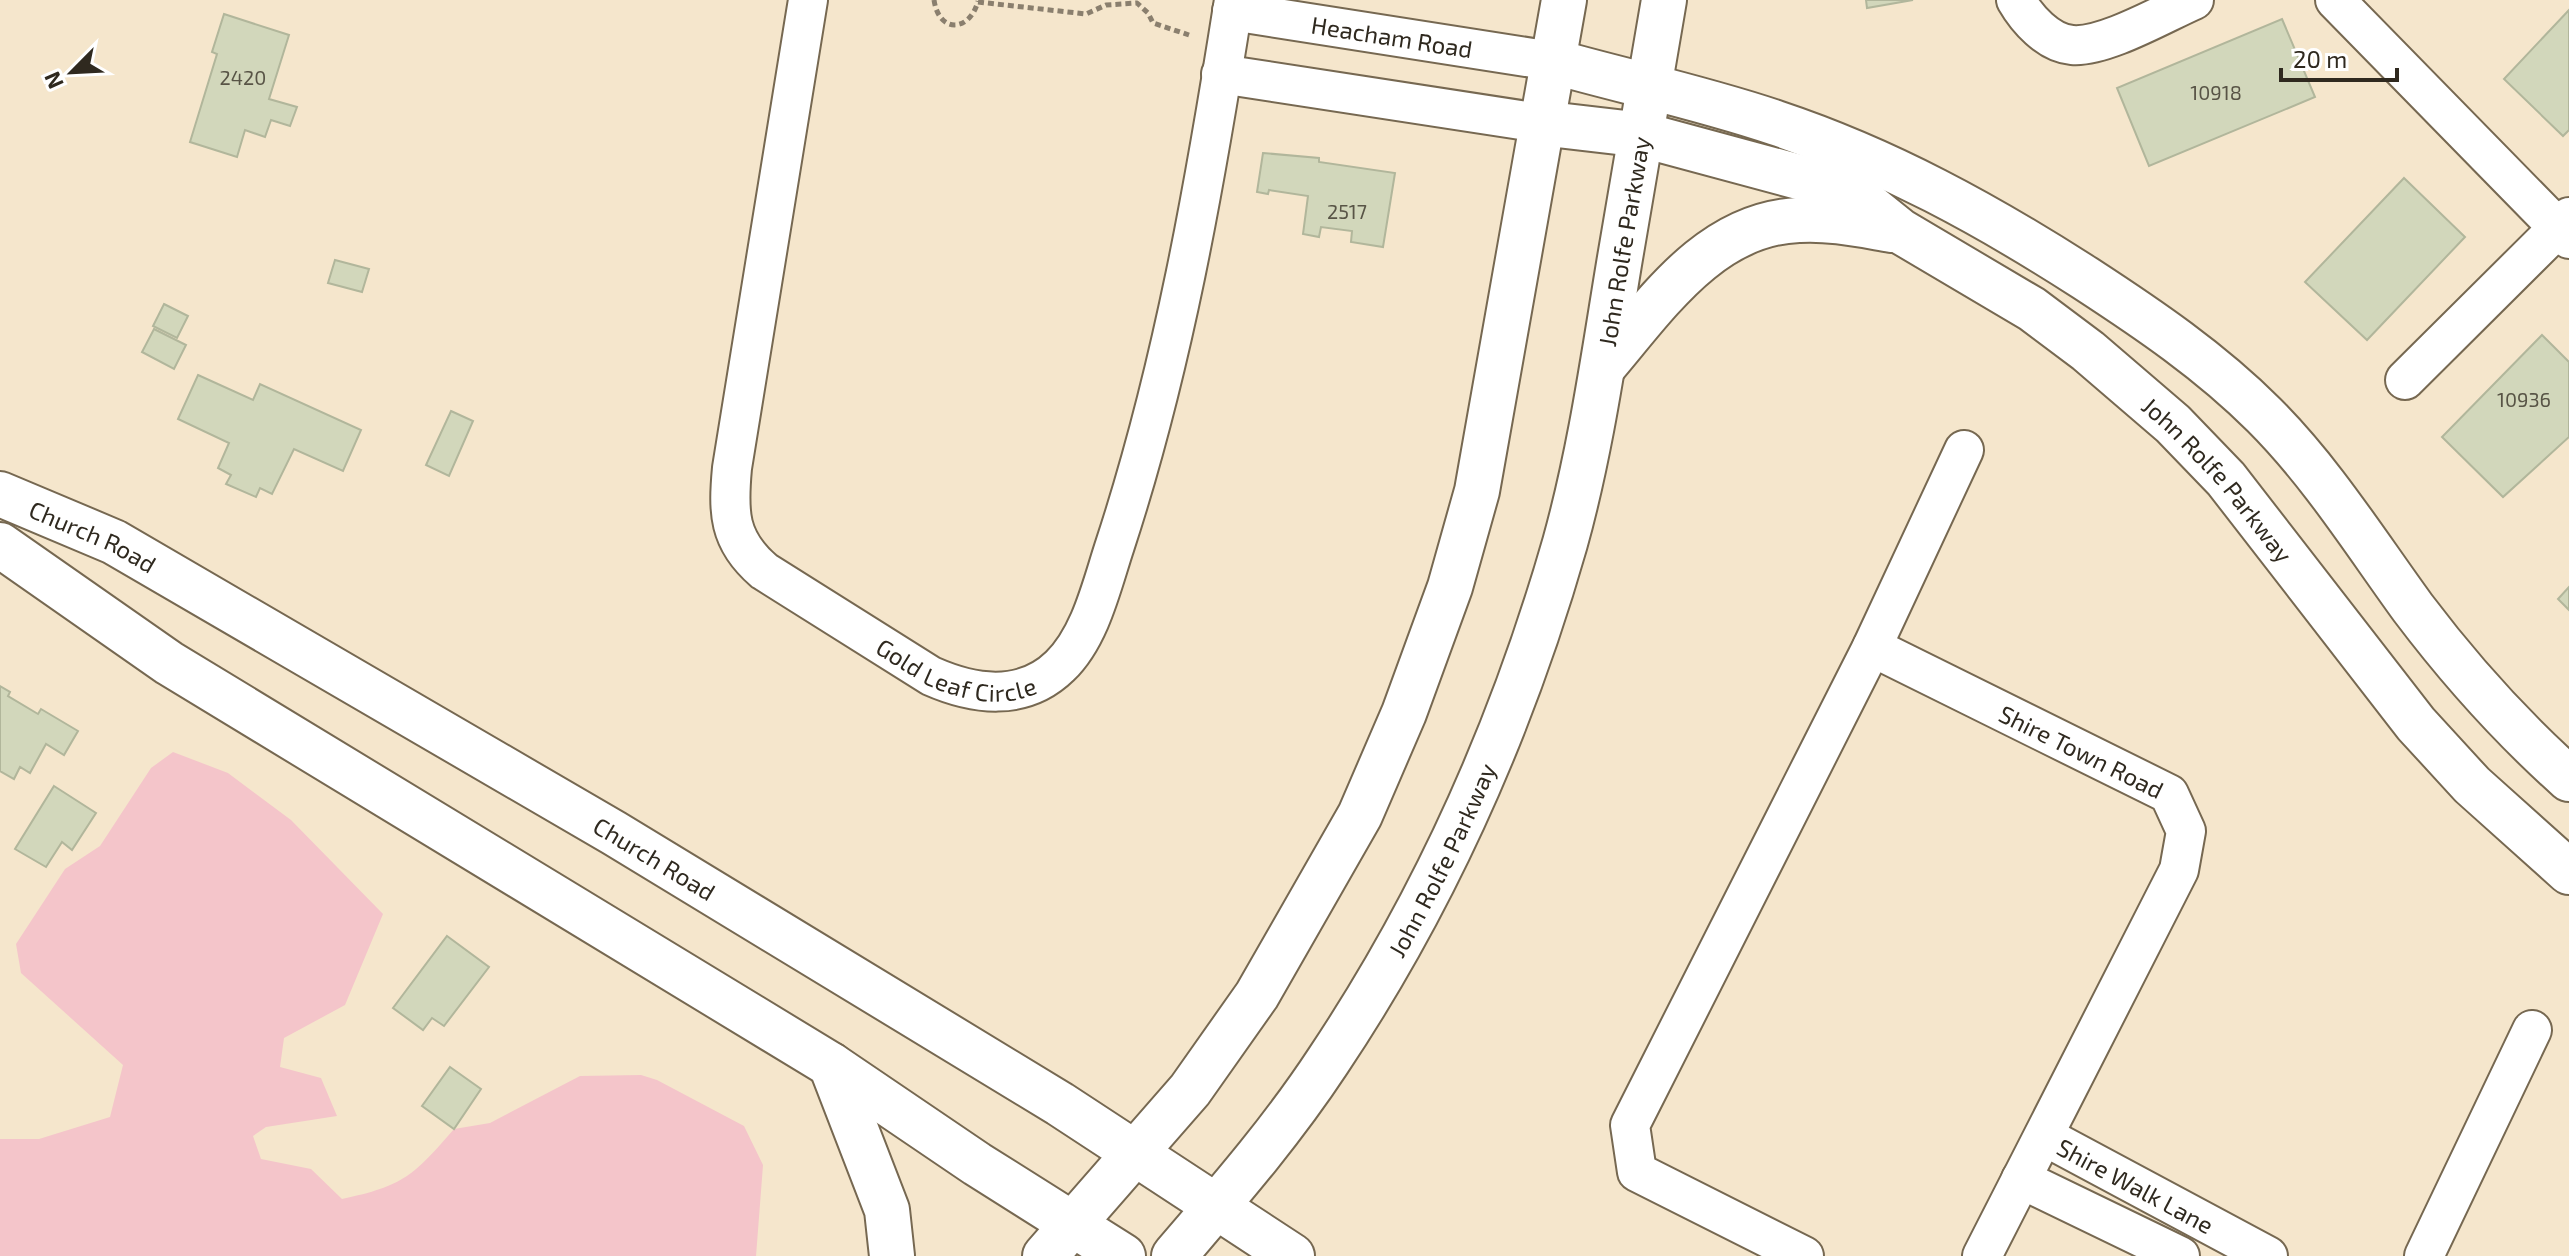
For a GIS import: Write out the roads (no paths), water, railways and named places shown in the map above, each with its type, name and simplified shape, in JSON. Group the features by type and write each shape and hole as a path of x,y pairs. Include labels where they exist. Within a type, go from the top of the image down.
{"main road":[{"path":"1045,1256 1190,1090 1257,995 1322,887 1360,815 1404,713 1450,587 1477,491 1564,0"},
{"path":"1540,123 1643,135 1664,0"},
{"path":"1552,61 1775,122 1916,179 1990,219 2163,330 2212,367 2265,415 2316,474 2414,608 2461,666 2569,779"},
{"name":"John Rolfe Parkway","path":"1174,1256 1217,1207 1328,1061 1409,929 1451,849 1491,758 1544,610 1576,498 1643,135 1821,183 1859,198 1900,231 2032,309 2088,351 2173,424 2226,479 2416,724 2472,785 2569,872"},
{"path":"1602,369 1672,286 1701,259 1730,240 1762,225 1799,219 1900,231"},
{"name":"Church Road","path":"0,494 114,542 614,833 1137,1153 1292,1256"},
{"name":"Church Road","path":"0,545 169,663 831,1065 977,1164 1123,1256"},
{"path":"831,1065 887,1210 892,1256"}],"street":[{"name":"Gold Leaf Circle","path":"808,0 732,468 729,502 733,529 745,554 764,571 931,676 957,688 981,693 1011,691 1037,683 1061,665 1077,644 1099,594 1148,442 1171,351 1233,6"},
{"path":"2016,0 2028,21 2070,45 2092,43 2194,0"},
{"path":"2335,0 2565,228 2405,380"},
{"name":"Heacham Road","path":"1233,6 1552,61"},
{"path":"1221,74 1540,123"},
{"path":"1804,1256 1637,1172 1630,1125 1872,647 1964,450"},
{"name":"Shire Town Road","path":"1872,647 2169,794 2186,831 2179,870 1982,1256"},
{"path":"2424,1256 2532,1030"},
{"name":"Shire Walk Lane","path":"2044,1136 2215,1244 2268,1256"},
{"name":"Shire Walk Lane","path":"2021,1179 2180,1256"}]}
